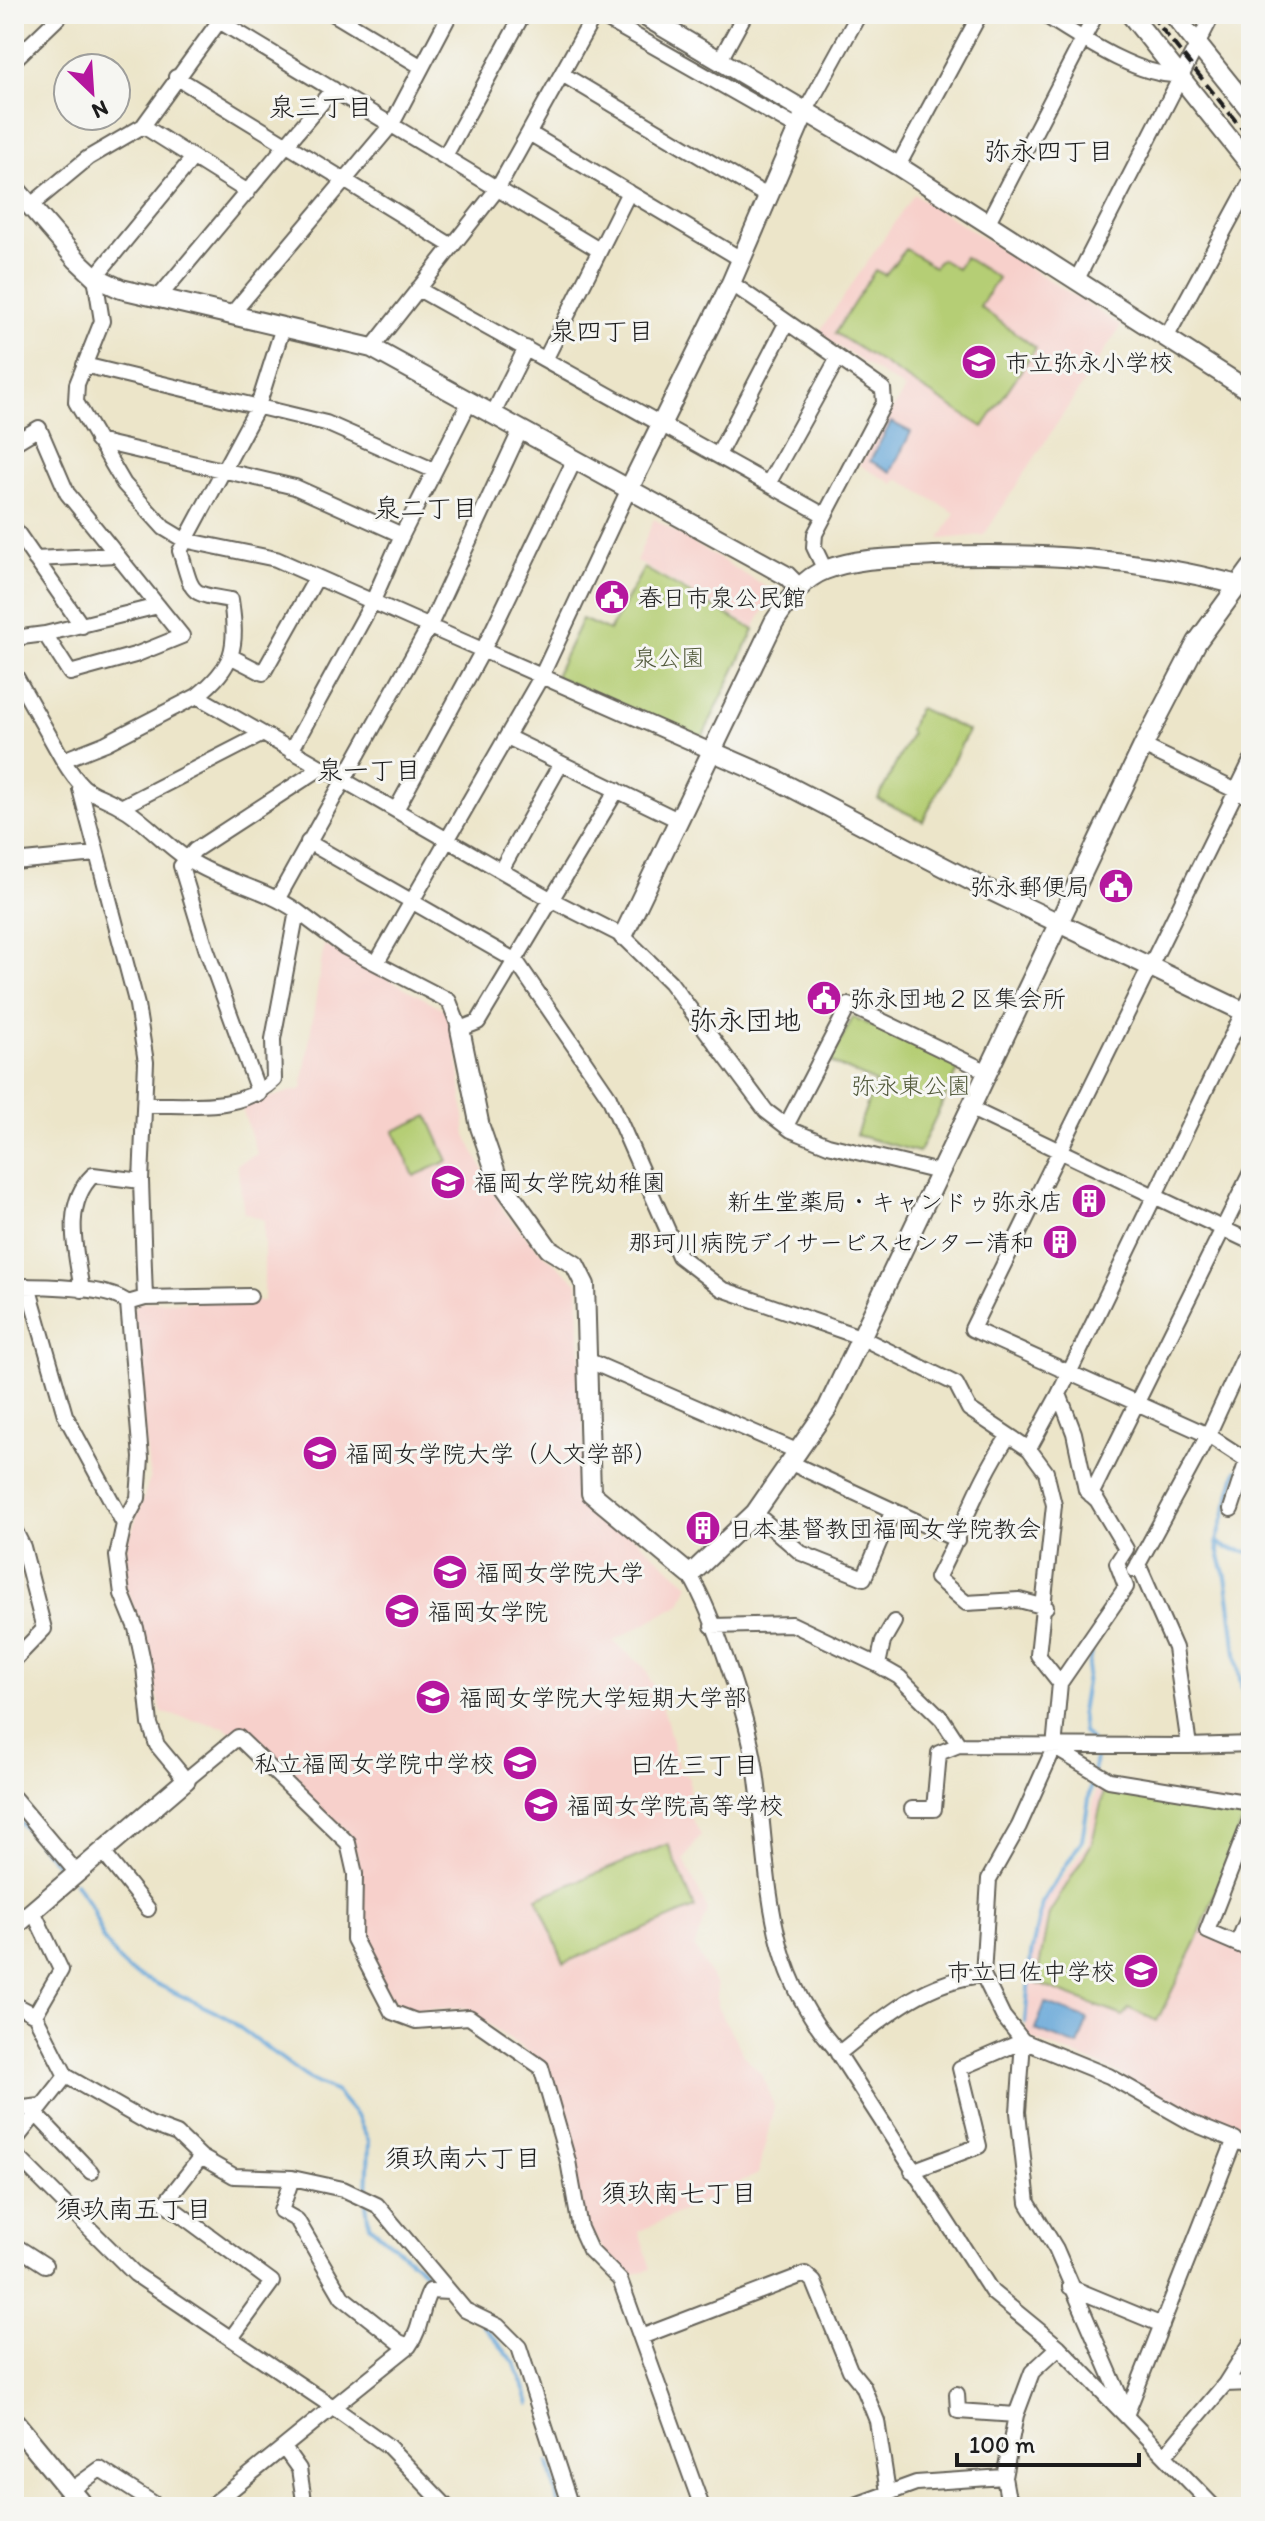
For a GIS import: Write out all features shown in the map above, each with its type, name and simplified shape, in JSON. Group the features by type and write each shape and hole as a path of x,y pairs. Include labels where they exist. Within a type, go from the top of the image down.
{"main road":[{"path":"14,2422 84,2507"}],"street":[{"path":"14,60 62,14"},
{"path":"334,14 422,67"},
{"path":"231,315 392,124 450,14"},
{"path":"445,156 523,14"},
{"path":"372,348 498,188 596,14 898,166 1251,392"},
{"path":"641,14 720,60 800,119"},
{"path":"720,60 745,14"},
{"path":"377,962 541,677 628,491 731,283 800,119 859,14"},
{"path":"898,166 980,14"},
{"path":"1043,14 1083,39 1158,76 1178,75"},
{"path":"987,224 1096,14"},
{"path":"1130,14 1251,166"},
{"path":"1173,14 1251,111"},
{"path":"1076,281 1178,75 1213,14"},
{"path":"30,206 88,158 143,126 222,18 599,250"},
{"path":"562,74 767,196"},
{"path":"176,77 452,246"},
{"path":"159,297 333,89"},
{"path":"143,126 248,192"},
{"path":"529,133 741,259"},
{"path":"192,159 95,277 102,321 77,384 76,402 97,441 124,484 164,528 184,540 276,559 775,779 1057,922 1248,1008 1066,1373 1059,1394 1029,1449"},
{"path":"1166,338 1251,181"},
{"path":"14,187 95,277 121,289 372,348 787,576 798,587"},
{"path":"546,358 629,192"},
{"path":"731,283 883,389 884,403 815,534 814,547 825,570"},
{"path":"418,289 824,515"},
{"path":"718,455 787,322"},
{"path":"63,760 106,743 197,696 221,676 230,656 235,631 231,600 207,600 197,593 180,551 258,406 283,327"},
{"path":"493,414 526,348"},
{"path":"768,484 838,358"},
{"path":"84,365 326,423 433,470"},
{"path":"291,751 372,603 433,470 470,401"},
{"path":"14,443 39,428 67,493 182,636 135,655 70,673 45,634"},
{"path":"278,898 429,627 520,431"},
{"path":"97,441 295,487 402,535"},
{"path":"396,810 483,650 574,461"},
{"path":"14,528 82,626"},
{"path":"623,936 774,622 798,587 825,570 874,559 1009,553 1104,558 1238,585"},
{"path":"35,559 116,555"},
{"path":"690,1575 755,1513 827,1409 1143,746 1197,642 1251,568"},
{"path":"230,656 263,673 317,577"},
{"path":"14,638 82,626 158,606"},
{"path":"14,673 80,789 137,1005 146,1062 141,1181 145,1298"},
{"path":"197,696 552,900 623,936 670,982 766,1111 786,1126 828,1145 939,1172"},
{"path":"121,807 261,735"},
{"path":"507,737 678,820"},
{"path":"1143,746 1251,798"},
{"path":"1231,1509 1246,1456 1208,1435 972,1329 1251,761"},
{"path":"501,870 560,765"},
{"path":"259,1094 206,948 181,866 185,858 321,768"},
{"path":"80,789 121,807 151,826 185,858 278,898 345,947 449,1001 460,1029 480,1127 497,1176 549,1249 575,1265 585,1285 591,1493 690,1575 702,1596 754,1763 769,1904 785,1964 812,2022 838,2054 992,2292 1059,2347 1127,2413 1214,2507"},
{"path":"460,1029 478,1022 617,790"},
{"path":"308,842 516,961 609,1097 679,1256 722,1289 860,1337 956,1384 969,1409 1029,1449 1046,1472 1054,1505 1046,1607 1038,1655 1060,1683"},
{"path":"14,862 96,854"},
{"path":"146,1105 237,1103 259,1094 274,1080 273,1039 297,911"},
{"path":"786,1126 849,1005 986,1071"},
{"path":"969,1108 1251,1242"},
{"path":"1091,1495 1251,1172"},
{"path":"82,1290 74,1205 84,1184 93,1175 141,1181"},
{"path":"124,1524 65,1415 21,1286 82,1290 122,1297 128,1303 141,1458 138,1498 124,1524 117,1556 120,1581 136,1628 150,1724 157,1745 186,1780"},
{"path":"128,1303 145,1298 250,1296"},
{"path":"1251,1342 1208,1435 1126,1587 1060,1683 1054,1748 1019,1826 989,1879 983,1975 1003,2016 1023,2041 1109,2076 1192,2123 1251,2147"},
{"path":"587,1360 795,1457 893,1510 957,1540"},
{"path":"1059,1394 1074,1433 1086,1490 1126,1549 1117,1563 1126,1587"},
{"path":"1008,1437 982,1476 972,1509 937,1578 966,1603 1019,1600 1046,1607"},
{"path":"755,1513 801,1553 864,1578 893,1510"},
{"path":"14,1529 23,1547 44,1629 14,1660"},
{"path":"1138,1564 1175,1648 1189,1746"},
{"path":"878,1665 883,1641 894,1622"},
{"path":"712,1626 792,1624 878,1665 899,1677 942,1719 959,1745"},
{"path":"14,1927 238,1737 348,1843 355,1874 354,1939 392,2012 416,2021 469,2017 541,2067 568,2161 580,2228 590,2250 620,2280 702,2507"},
{"path":"912,1809 934,1809 939,1753 959,1745 1054,1748 1251,1744"},
{"path":"1054,1748 1109,1780 1251,1803"},
{"path":"14,1798 77,1873"},
{"path":"1251,1818 1207,1931 1244,1947 1251,1911"},
{"path":"102,1851 148,1909"},
{"path":"33,1911 61,1970 35,2015"},
{"path":"838,2054 924,1989 954,1978 983,1975"},
{"path":"14,2004 35,2015 66,2076 150,2124 177,2134 201,2157 234,2176 292,2178 343,2189 377,2205 465,2310 498,2326 519,2347 571,2507"},
{"path":"912,2171 979,2146 960,2068 1023,2041"},
{"path":"1023,2041 1018,2112 1028,2203 1056,2249 1127,2413"},
{"path":"14,2142 66,2076"},
{"path":"14,2109 38,2109 91,2172"},
{"path":"1127,2413 1235,2139"},
{"path":"14,2153 135,2274 232,2337 388,2446 447,2507"},
{"path":"201,2157 165,2203 272,2282 232,2337"},
{"path":"292,2178 281,2211 297,2220 342,2297 399,2342 409,2346"},
{"path":"14,2245 45,2265"},
{"path":"641,2337 805,2274 814,2282 850,2370 863,2386 877,2421 888,2492"},
{"path":"1070,2287 1162,2325"},
{"path":"210,2507 409,2346 419,2333 424,2302 430,2291 449,2292"},
{"path":"1166,2454 1225,2384 1251,2343"},
{"path":"1015,2507 1007,2494 1004,2477 1016,2415 1032,2372 1059,2347"},
{"path":"1225,2384 1251,2383"},
{"path":"957,2394 958,2411 1016,2415"},
{"path":"284,2448 299,2469 305,2507"},
{"path":"71,2490 100,2469 159,2507"},
{"path":"850,2507 916,2483 1004,2477"}],"shaded area":[{"name":"市立弥永小学校","path":"914,194 1121,326 984,535 940,539 955,513 898,479 894,484 859,465 905,389 818,334"},
{"path":"654,519 774,592 754,628 636,561"},
{"name":"福岡女学院","path":"324,944 449,1012 455,1028 466,1135 505,1213 538,1249 578,1283 586,1497 689,1584 681,1604 613,1641 645,1668 665,1714 679,1770 689,1777 689,1813 701,1835 684,1860 708,1911 694,1947 717,1986 717,2006 744,2055 762,2075 774,2107 758,2174 639,2232 651,2269 624,2277 590,2232 577,2202 544,2064 466,2008 405,2010 387,1993 361,1938 357,1855 348,1832 258,1751 224,1727 162,1713 137,1617 124,1584 127,1544 150,1479 130,1313 139,1302 264,1301 264,1220 244,1213 237,1164 257,1154 241,1105 302,1089"},
{"name":"市立曰佐中学校","path":"1097,1781 1250,1807 1202,1932 1251,1955 1251,2139 1176,2107 1115,2071 1026,2037 1027,1987 1042,1905 1087,1845"}],"green space":[{"path":"906,249 934,267 941,259 957,269 964,257 998,278 980,307 1036,348 983,427 835,333 875,270 885,275"},
{"name":"泉公園","path":"644,568 754,630 701,740 555,676 582,619 609,631"},
{"path":"919,708 968,731 923,821 878,799 911,734 909,729"},
{"name":"弥永東公園","path":"853,1017 960,1066 919,1152 856,1135 875,1082 830,1062"},
{"path":"428,1116 448,1161 414,1176 394,1131"},
{"path":"1104,1791 1245,1813 1197,1940 1157,2021 1128,2008 1123,2016 1036,1983 1049,1914 1092,1843"},
{"path":"668,1844 695,1908 564,1963 537,1898"}],"water":[{"path":"891,422 911,432 891,472 870,461"},
{"path":"1045,2003 1088,2019 1078,2046 1035,2030"}],"waterway":[{"path":"1237,1470 1217,1541 1224,1547 1251,1553"},
{"path":"1217,1541 1227,1583 1241,1684 1251,1718"},
{"path":"1091,1740 1083,1732 1081,1712 1092,1646"},
{"path":"1025,2022 1031,1955 1042,1903 1082,1840 1097,1751"},
{"path":"14,1816 66,1874"},
{"path":"75,1883 93,1909 103,1939 127,1970 224,2016 309,2079 336,2092 358,2118 369,2142 367,2195"},
{"path":"366,2204 369,2225 425,2272"},
{"path":"482,2324 516,2364 530,2404"},
{"path":"549,2462 559,2507"}],"railway":[{"path":"1150,14 1251,140"}],"place":[{"name":"市立弥永小学校","path":"979,362"},
{"name":"春日市泉公民館","path":"612,597"},
{"name":"弥永郵便局","path":"1116,886"},
{"name":"弥永団地２区集会所","path":"824,998"},
{"name":"福岡女学院幼稚園","path":"448,1182"},
{"name":"新生堂薬局・キャンドゥ弥永店","path":"1089,1201"},
{"name":"那珂川病院デイサービスセンター清和","path":"1060,1242"},
{"name":"福岡女学院大学（人文学部）","path":"320,1453"},
{"name":"日本基督教団福岡女学院教会","path":"703,1528"},
{"name":"福岡女学院大学","path":"450,1572"},
{"name":"福岡女学院","path":"402,1611"},
{"name":"福岡女学院大学短期大学部","path":"433,1697"},
{"name":"私立福岡女学院中学校","path":"520,1763"},
{"name":"福岡女学院高等学校","path":"541,1805"},
{"name":"市立曰佐中学校","path":"1141,1971"}],"district":[{"name":"泉三丁目","path":"321,107"},
{"name":"弥永四丁目","path":"1049,151"},
{"name":"泉四丁目","path":"602,331"},
{"name":"泉二丁目","path":"426,508"},
{"name":"泉一丁目","path":"369,770"},
{"name":"弥永団地","path":"745,1020"},
{"name":"曰佐三丁目","path":"694,1765"},
{"name":"須玖南六丁目","path":"463,2158"},
{"name":"須玖南七丁目","path":"679,2193"},
{"name":"須玖南五丁目","path":"134,2209"}]}
